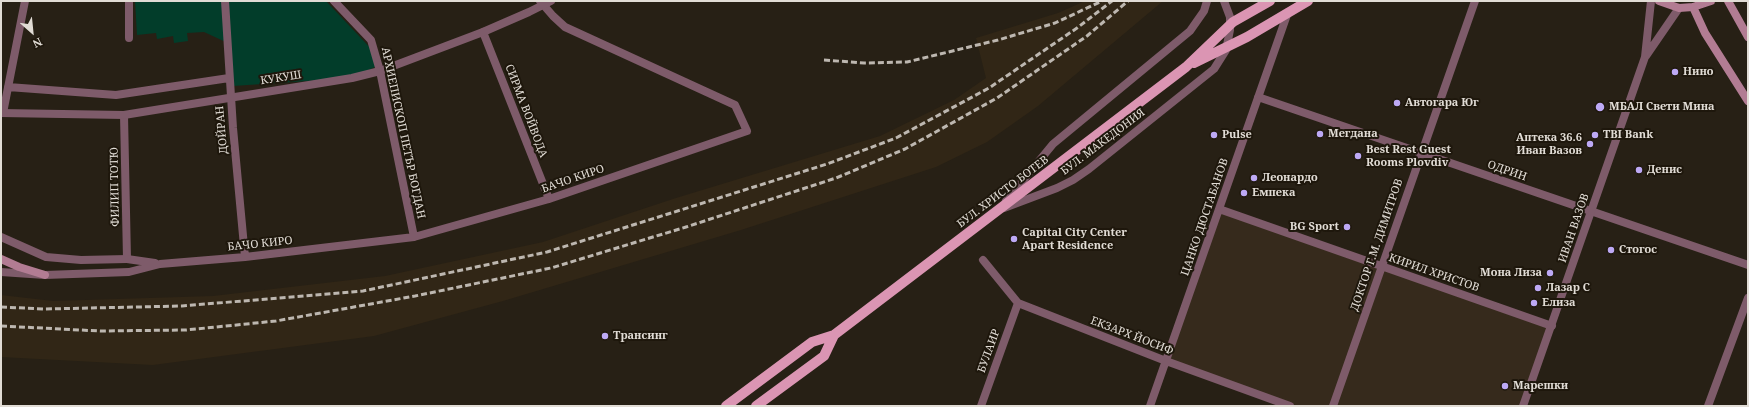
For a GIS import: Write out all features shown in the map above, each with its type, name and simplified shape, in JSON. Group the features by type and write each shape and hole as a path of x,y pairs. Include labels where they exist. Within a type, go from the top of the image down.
{"main road":[{"name":"БУЛ. ХРИСТО БОТЕВ","path":"726,406 812,342 834,335 1186,67 1233,22 1270,1"},
{"name":"БУЛ. ХРИСТО БОТЕВ","path":"1186,67 1247,37 1308,1"},
{"path":"1659,1 1679,8 1693,7 1711,1"},
{"path":"1728,1 1748,37"},
{"path":"1693,7 1705,33 1748,101"},
{"path":"1,259 18,267 45,275"},
{"name":"БУЛ. ХРИСТО БОТЕВ","path":"756,406 824,356 834,335"}],"street":[{"path":"2,113 25,1"},
{"path":"129,1 129,38"},
{"name":"ДОЙРАН","path":"225,1 229,78 245,257"},
{"name":"АРХИЕПИСКОП ПЕТЪР БОГДАН","path":"334,1 371,40 380,71 414,236"},
{"name":"КУКУШ","path":"2,113 124,115 352,78 380,71 483,32 541,3 551,1"},
{"path":"1000,210 1053,144 1190,31 1204,11 1207,1"},
{"name":"БУЛ. МАКЕДОНИЯ","path":"1000,210 1057,188 1073,180 1089,169 1214,69 1226,50 1230,30 1230,17 1224,1"},
{"name":"ДОКТОР Г.М. ДИМИТРОВ","path":"1333,406 1474,1"},
{"name":"ИВАН ВАЗОВ","path":"1523,406 1645,57 1651,1"},
{"name":"БАЧО КИРО","path":"1,272 45,275 129,272 160,264 245,257 414,236 549,199 747,131 735,105 565,27 541,3"},
{"name":"ИВАН ВАЗОВ","path":"1645,57 1679,8"},
{"name":"ЦАНКО ДЮСТАБАНОВ","path":"1150,406 1288,12"},
{"name":"СИРМА ВОЙВОДА","path":"483,32 549,199"},
{"path":"8,87 116,95 229,78"},
{"name":"ОДРИН","path":"1258,97 1748,265"},
{"name":"ФИЛИП ТОТЮ","path":"124,115 127,259"},
{"name":"КИРИЛ ХРИСТОВ","path":"1219,209 1552,326"},
{"name":"БАЧО КИРО","path":"1,237 46,257 81,260 127,259 160,264"},
{"name":"ЕКЗАРХ ЙОСИФ","path":"983,260 1018,303 1166,361 1290,406"},
{"path":"1708,406 1748,298"},
{"name":"БУЛАИР","path":"981,406 1018,303"}],"shaded area":[{"path":"1085,1 1163,1 1038,106 987,142 936,167 741,230 503,301 374,336 153,365 1,357 1,295 53,301 213,296 385,276 543,242 676,198 880,136 954,100 986,78 976,38 1058,13"},
{"path":"1219,209 1552,326 1523,406 1290,406 1166,361"}],"green space":[{"path":"135,1 326,1 376,54 375,67 352,78 233,86 230,44 204,32 187,33 188,41 174,43 173,36 157,39 156,33 137,35"}],"railway":[{"path":"824,60 864,63 907,62 998,40 1055,23 1102,1"},
{"path":"1,307 45,309 182,306 363,291 547,252 827,164 896,138 989,88 1077,28 1112,1"},
{"path":"1,326 100,331 186,330 276,321 415,296 551,268 686,227 836,178 905,149 997,98 1087,36 1128,1"}],"place":[{"name":"Нино","path":"1675,72"},
{"name":"Автогара Юг","path":"1397,103"},
{"name":"МБАЛ Свети Мина","path":"1600,107"},
{"name":"Мегдана","path":"1320,134"},
{"name":"Pulse","path":"1214,135"},
{"name":"TBI Bank","path":"1595,135"},
{"name":"Аптека 36.6 Иван Вазов","path":"1590,144"},
{"name":"Best Rest Guest Rooms Plovdiv","path":"1358,156"},
{"name":"Денис","path":"1639,170"},
{"name":"Леонардо","path":"1254,178"},
{"name":"Емпека","path":"1244,193"},
{"name":"BG Sport","path":"1347,227"},
{"name":"Capital City Center Apart Residence","path":"1014,239"},
{"name":"Стогос","path":"1611,250"},
{"name":"Мона Лиза","path":"1550,273"},
{"name":"Лазар С","path":"1538,288"},
{"name":"Елиза","path":"1534,303"},
{"name":"Трансинг","path":"605,336"},
{"name":"Марешки","path":"1505,386"}]}
